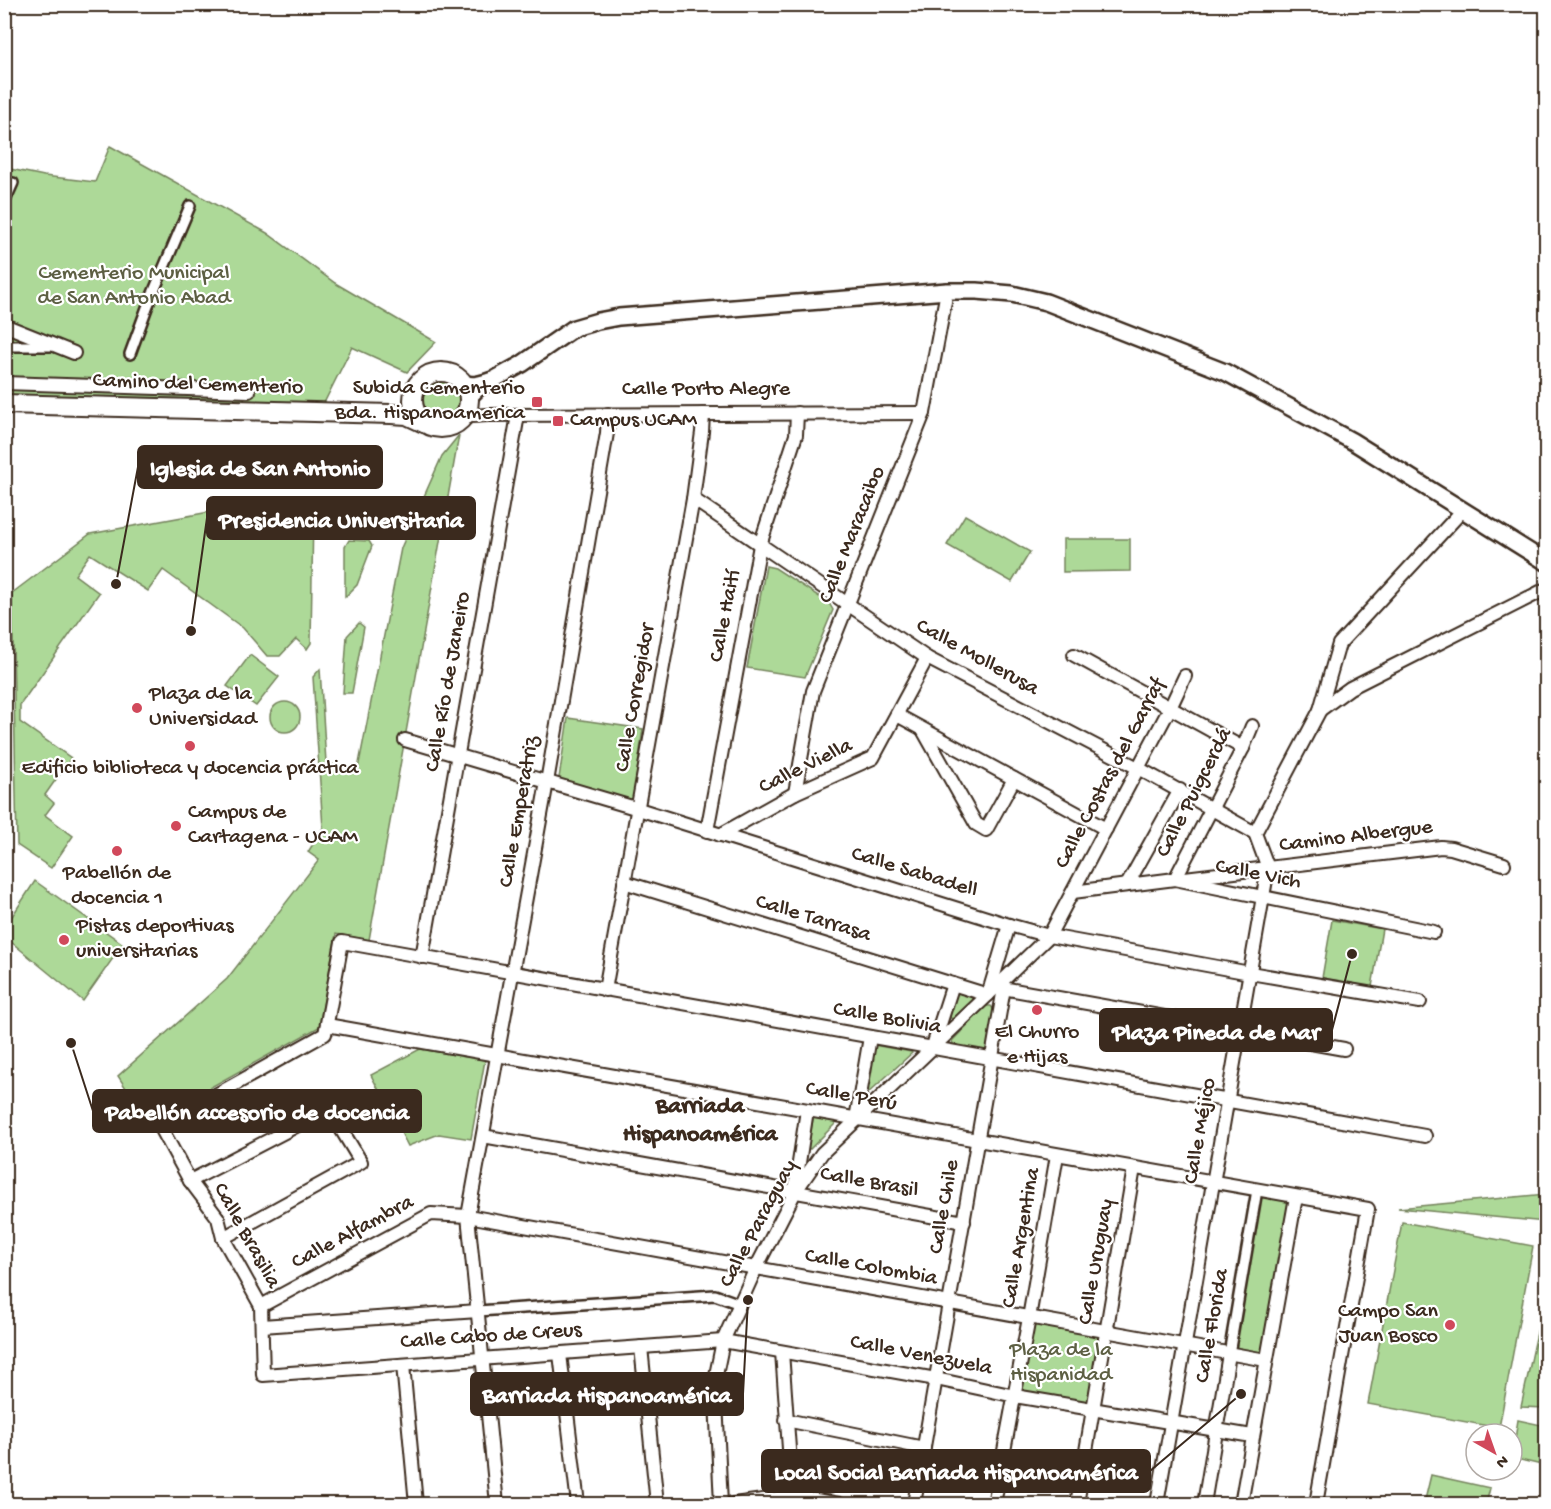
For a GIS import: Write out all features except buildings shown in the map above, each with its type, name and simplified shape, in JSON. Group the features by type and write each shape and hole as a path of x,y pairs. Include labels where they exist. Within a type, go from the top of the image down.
{"main road":[{"path":"391,414 405,410 411,403 412,397 416,386 432,373 448,373 456,376 466,400 457,424 444,429 430,427 424,423 415,412 412,397"},
{"name":"Camino del Cementerio","path":"4,404 391,414 407,415 424,423"}],"street":[{"path":"4,203 13,183"},
{"path":"130,354 190,206"},
{"path":"466,400 478,388 522,364 567,332 597,321 619,317 947,291 1012,294 1046,302 1225,372 1352,441 1546,562"},
{"name":"Calle Maracaibo","path":"795,793 813,691 924,413 947,291"},
{"path":"4,325 74,353"},
{"path":"4,346 55,345"},
{"path":"4,383 249,391"},
{"name":"Calle Porto Alegre","path":"466,400 477,412 488,415 924,413"},
{"name":"Calle Haití","path":"707,831 760,545 796,435 797,413"},
{"name":"Calle Emperatriz","path":"497,1504 468,1216 547,782 607,433 608,414"},
{"name":"Calle Corregidor","path":"605,990 693,499 703,414"},
{"name":"Calle Río de Janeiro","path":"422,957 518,415"},
{"name":"Calle Mollerusa","path":"693,499 927,658 1180,790 1255,833"},
{"path":"1268,868 1255,833 1320,710 1339,644 1462,511"},
{"path":"1320,710 1350,688 1546,589"},
{"path":"1074,655 1243,748"},
{"name":"Calle Viella","path":"720,835 795,793 873,758 927,658"},
{"name":"Calle Costas del Garraf","path":"1073,892 1185,676"},
{"path":"897,715 1106,829"},
{"name":"Calle Puigcerdá","path":"1175,879 1243,748 1252,726"},
{"path":"922,729 976,824 986,830 1014,779"},
{"name":"Calle Sabadell","path":"405,740 458,754 1048,936 1420,1002"},
{"path":"1127,885 1180,790"},
{"name":"Camino Albergue","path":"1175,879 1441,847 1504,864"},
{"name":"Calle Méjico","path":"1156,1504 1268,868"},
{"name":"Calle Vich","path":"1073,892 1175,879 1434,932"},
{"name":"Calle Tarrasa","path":"624,882 953,984 1344,1049"},
{"name":"Calle Paraguay","path":"722,1504 715,1380 723,1341 756,1268 795,1192 822,1153 996,990 1048,936 1073,892"},
{"path":"996,990 1009,925"},
{"name":"Calle Bolivia","path":"327,1025 342,942 1425,1136"},
{"path":"933,1048 953,984"},
{"name":"Calle Chile","path":"914,1504 992,1059 996,990"},
{"name":"Calle Perú","path":"327,1025 1368,1209 1316,1504"},
{"name":"Calle Brasilia","path":"263,1375 261,1306 223,1239 218,1218 190,1181 160,1126 325,1034 327,1025"},
{"path":"856,1119 870,1037"},
{"path":"190,1181 329,1109 361,1162 223,1239"},
{"path":"795,1192 807,1110"},
{"name":"Calle Brasil","path":"483,1136 964,1222"},
{"name":"Calle Argentina","path":"994,1504 1057,1155"},
{"name":"Calle Uruguay","path":"1077,1504 1134,1168"},
{"name":"Calle Florida","path":"1204,1504 1257,1190"},
{"path":"1241,1504 1296,1197"},
{"name":"Calle Alfambra","path":"261,1306 431,1214 468,1216"},
{"name":"Calle Colombia","path":"468,1216 1266,1360"},
{"path":"262,1326 715,1295 740,1304"},
{"name":"Calle Venezuela","path":"723,1341 936,1379 1015,1396 1252,1436"},
{"name":"Calle Cabo de Creus","path":"263,1375 723,1341"},
{"path":"641,1347 657,1504"},
{"path":"782,1352 792,1500"},
{"path":"560,1354 578,1504"},
{"path":"403,1365 416,1504"},
{"path":"786,1420 924,1448"},
{"path":"734,1504 792,1500 839,1504"}],"green space":[{"name":"Cementerio Municipal de San Antonio Abad","path":"110,146 267,233 335,283 436,342 407,372 352,347 324,403 5,395 5,168 44,176 95,182"},
{"path":"436,372 446,372 461,380 467,389 469,400 467,411 461,420 446,428 436,428 425,423 418,416 413,405 413,395 418,384 425,377"},
{"path":"459,435 369,940 336,934 319,1027 148,1122 118,1076 227,979 319,860 308,852 323,828 313,677 320,669 326,762 357,774 401,548 442,456"},
{"path":"231,508 313,511 311,643 307,649 296,639 280,656 267,656 243,628 163,570 148,591 90,554 75,575 99,593 20,705 20,722 71,758 45,795 54,803 45,815 73,836 51,868 17,845 12,593 90,534"},
{"path":"965,515 1030,552 1012,582 947,545"},
{"path":"1063,539 1130,539 1130,571 1063,572"},
{"path":"349,540 369,541 372,546 357,585 345,597 345,547"},
{"path":"766,566 775,568 829,603 833,610 805,677 747,668"},
{"path":"359,623 364,627 352,693 343,693 347,636"},
{"path":"250,655 279,677 256,706 227,686"},
{"path":"285,702 296,706 300,717 296,728 285,732 274,728 270,717 274,706"},
{"path":"568,718 643,729 632,807 558,785"},
{"name":"Pistas deportivas universitarias","path":"35,881 123,944 83,1001 5,937 5,927"},
{"path":"1332,920 1382,929 1372,987 1322,978"},
{"path":"955,994 977,996 977,1000 953,1019 948,1017"},
{"path":"986,1006 991,1006 994,1010 987,1052 954,1047 952,1041"},
{"path":"874,1045 912,1053 865,1094"},
{"path":"420,1049 485,1060 471,1139 439,1134 408,1146 371,1075"},
{"path":"815,1117 835,1120 835,1124 810,1149 808,1148"},
{"path":"1257,1190 1296,1197 1266,1360 1229,1354"},
{"path":"1546,1194 1546,1222 1398,1208"},
{"name":"Campo San Juan Bosco","path":"1402,1222 1533,1246 1500,1422 1466,1422 1368,1404"},
{"path":"1546,1291 1546,1408 1521,1407"},
{"name":"Plaza de la Hispanidad","path":"1029,1318 1106,1332 1093,1409 1015,1396"},
{"path":"1518,1420 1546,1426 1546,1466 1524,1461 1524,1422 1518,1422"},
{"path":"1431,1475 1490,1488 1486,1504 1424,1504"}],"place":[{"name":"Subida Cementerio Bda. Hispanoamerica","path":"537,402"},
{"name":"Campus UCAM","path":"558,421"},
{"name":"Iglesia de San Antonio","path":"116,584"},
{"name":"Presidencia Universitaria","path":"191,631"},
{"name":"Plaza de la Universidad","path":"137,708"},
{"name":"Edificio biblioteca y docencia práctica","path":"190,746"},
{"name":"Campus de Cartagena - UCAM","path":"176,826"},
{"name":"Pabellón de docencia 1","path":"117,851"},
{"name":"Pistas deportivas universitarias","path":"64,940"},
{"name":"Plaza Pineda de Mar","path":"1352,954"},
{"name":"El Churro e Hijas","path":"1037,1010"},
{"name":"Pabellón accesorio de docencia","path":"71,1043"},
{"name":"Barriada Hispanoamérica","path":"748,1300"},
{"name":"Campo San Juan Bosco","path":"1450,1325"},
{"name":"Local Social Barriada Hispanoamérica","path":"1241,1394"}],"district":[{"name":"Barriada Hispanoamérica","path":"700,1121"}]}
